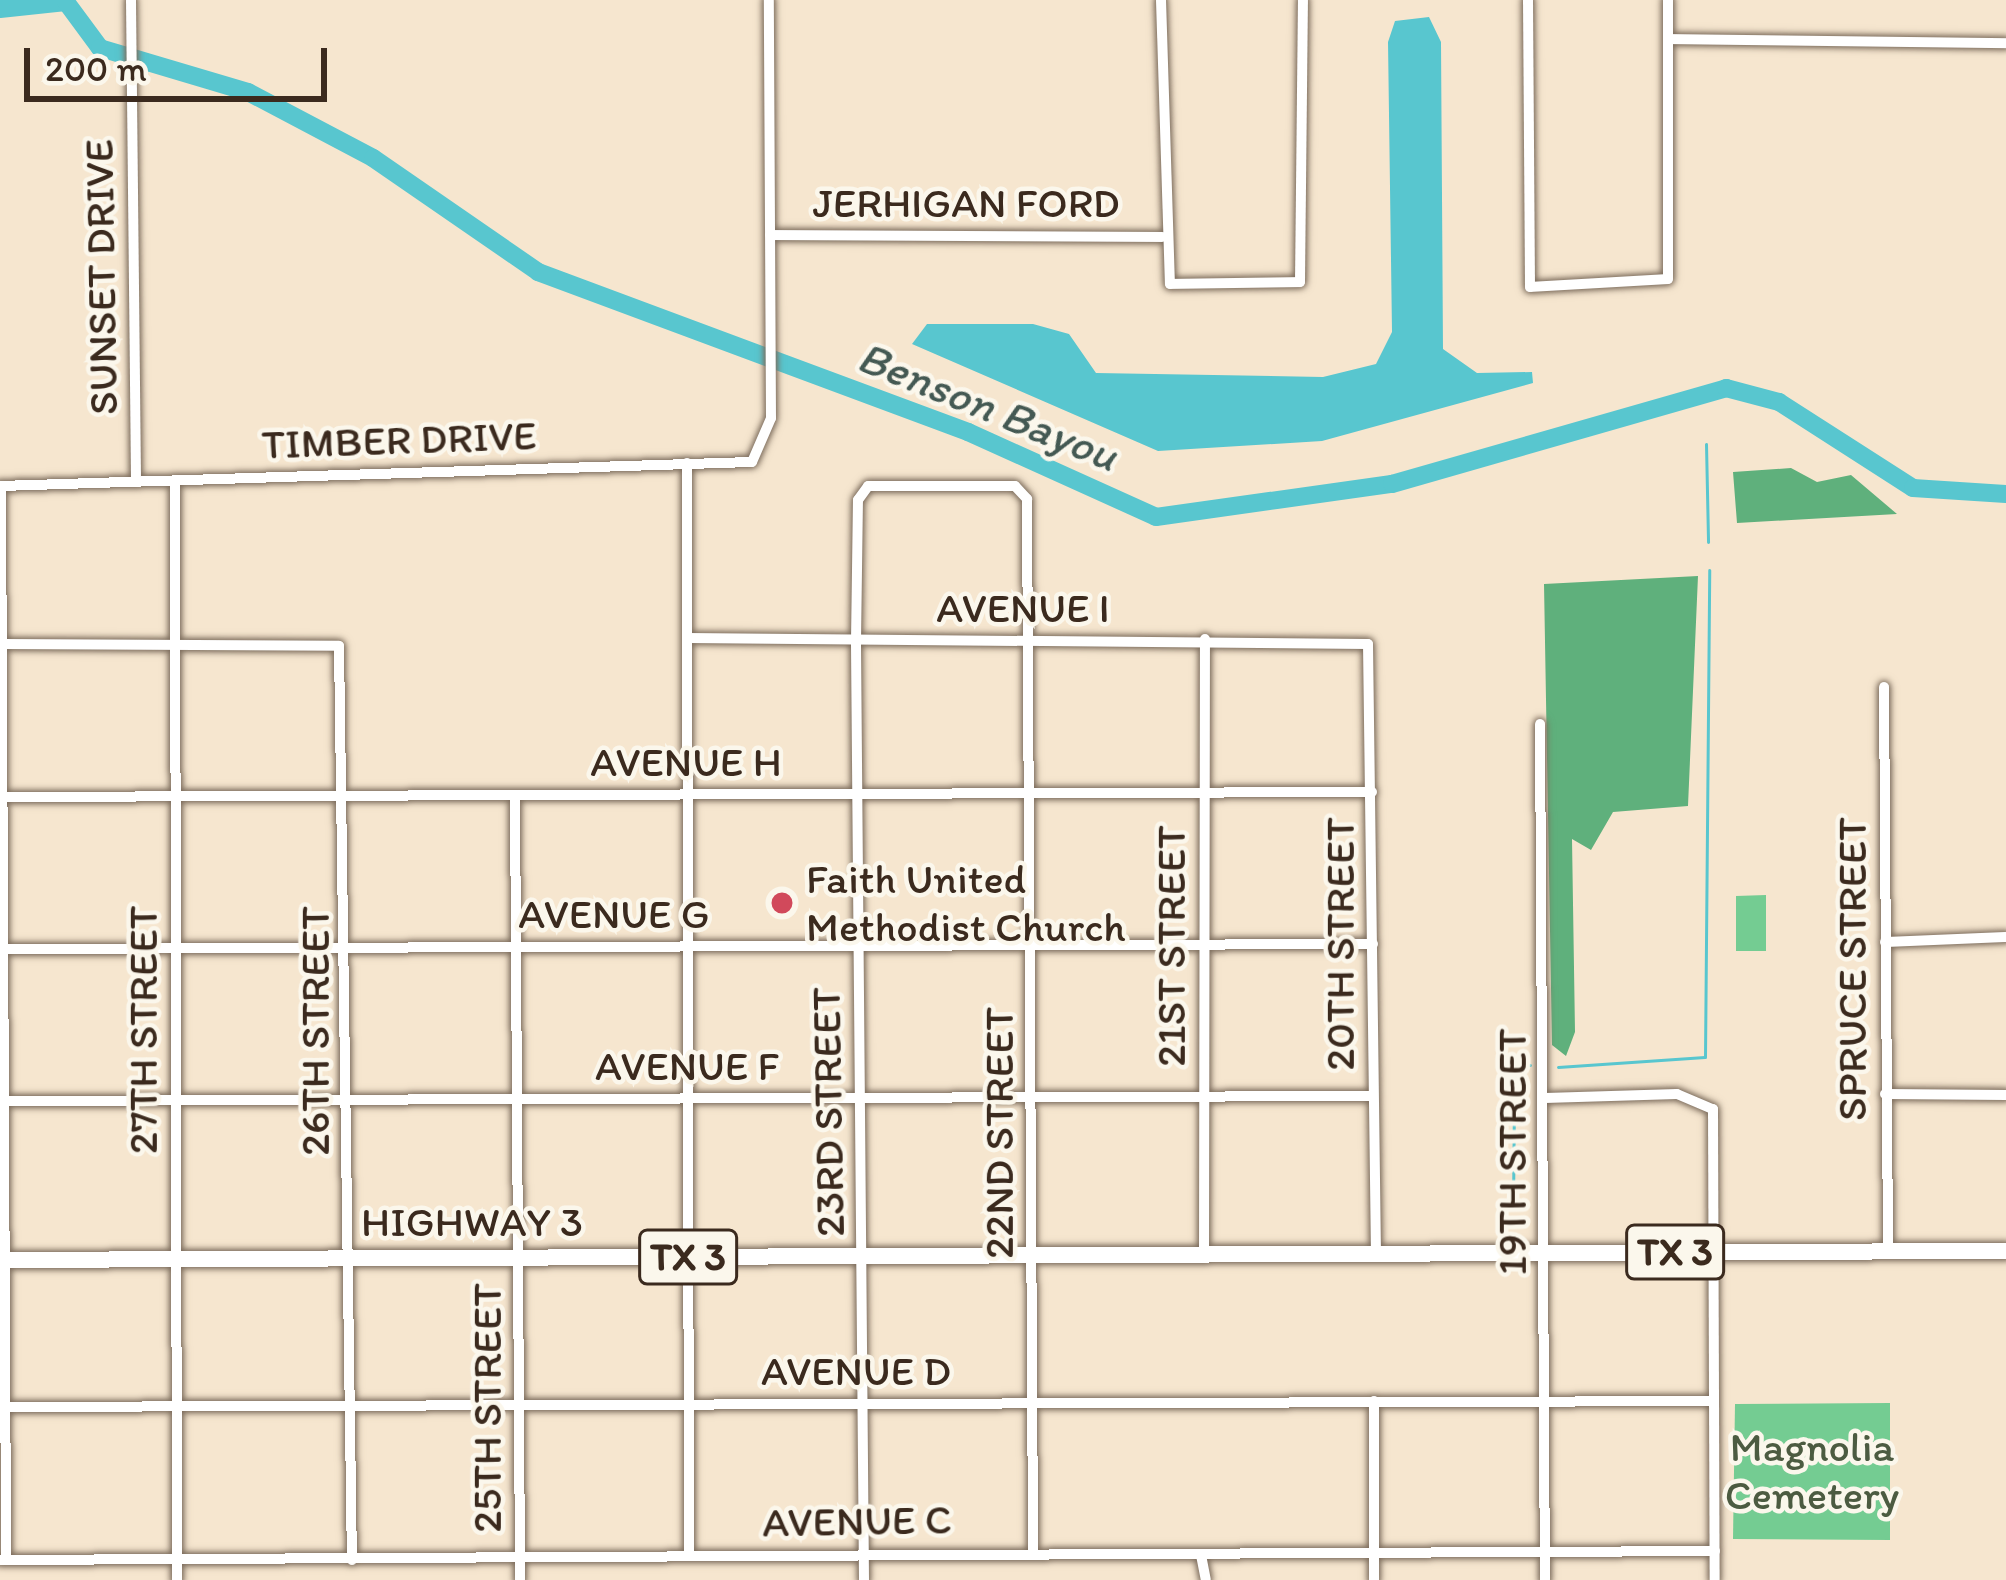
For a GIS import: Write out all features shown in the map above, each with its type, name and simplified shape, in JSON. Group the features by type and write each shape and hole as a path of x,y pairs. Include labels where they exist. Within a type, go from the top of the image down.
{"main road":[{"name":"TX 3","path":"1376,1252 1546,1256 2006,1251"},
{"name":"HIGHWAY 3","path":"2,1260 1376,1252"}],"street":[{"name":"SUNSET DRIVE","path":"131,0 136,482"},
{"path":"769,0 770,235"},
{"path":"1161,0 1162,237 1170,284 1300,282 1303,0"},
{"path":"1528,0 1530,287 1662,285 1668,0"},
{"path":"1669,39 2006,43"},
{"name":"JERHIGAN FORD","path":"770,235 1162,237"},
{"name":"TIMBER DRIVE","path":"0,486 752,461 771,418 770,235"},
{"path":"687,464 689,1555"},
{"name":"27TH STREET","path":"175,481 177,1580"},
{"path":"0,486 3,1560"},
{"name":"22ND STREET","path":"858,500 868,486 1015,486 1028,499 1033,1551"},
{"name":"23RD STREET","path":"858,500 864,1580"},
{"name":"AVENUE I","path":"687,638 1360,642"},
{"name":"21ST STREET","path":"1204,639 1204,1254"},
{"path":"2,644 176,642"},
{"name":"26TH STREET","path":"176,642 339,646 349,948 352,1560"},
{"name":"20TH STREET","path":"1360,642 1373,654 1376,1252"},
{"name":"SPRUCE STREET","path":"1884,687 1888,1251"},
{"name":"19TH STREET","path":"1540,724 1545,1580"},
{"name":"AVENUE H","path":"1,797 1372,792"},
{"name":"25TH STREET","path":"515,796 520,1580"},
{"path":"1885,942 2006,938"},
{"name":"AVENUE G","path":"2,949 1373,944"},
{"path":"1885,1094 2006,1095"},
{"name":"AVENUE F","path":"2,1101 1373,1096"},
{"path":"1545,1097 1703,1098 1715,1120 1715,1580"},
{"path":"1374,1401 1374,1580"},
{"name":"AVENUE D","path":"3,1407 1712,1401"},
{"name":"AVENUE C","path":"3,1560 1715,1551"},
{"path":"1201,1555 1206,1580"}],"green space":[{"path":"1791,468 1817,482 1851,475 1897,514 1737,523 1733,472"},
{"path":"1698,576 1688,806 1613,812 1591,850 1572,839 1575,1032 1566,1056 1552,1045 1544,584"},
{"path":"1766,895 1766,951 1736,951 1736,896"},
{"name":"Magnolia Cemetery","path":"1890,1403 1890,1540 1733,1539 1735,1404"}],"water":[{"path":"1429,17 1441,42 1443,349 1477,373 1532,372 1533,383 1322,441 1158,451 912,344 927,324 1033,324 1069,334 1096,373 1323,377 1376,364 1392,332 1388,42 1395,21"}],"waterway":[{"name":"Benson Bayou","path":"0,9 66,2 100,48 248,92 373,158 538,272 968,432 1156,517 1392,484 1726,388 1779,402 1913,488 2006,494"},
{"path":"1706,444 1708,542"},
{"path":"1558,1067 1705,1057 1709,570"},
{"path":"1513,1209 1514,1082 1519,1063 1530,1065"}],"place":[{"name":"Faith United Methodist Church","path":"782,903"}]}
